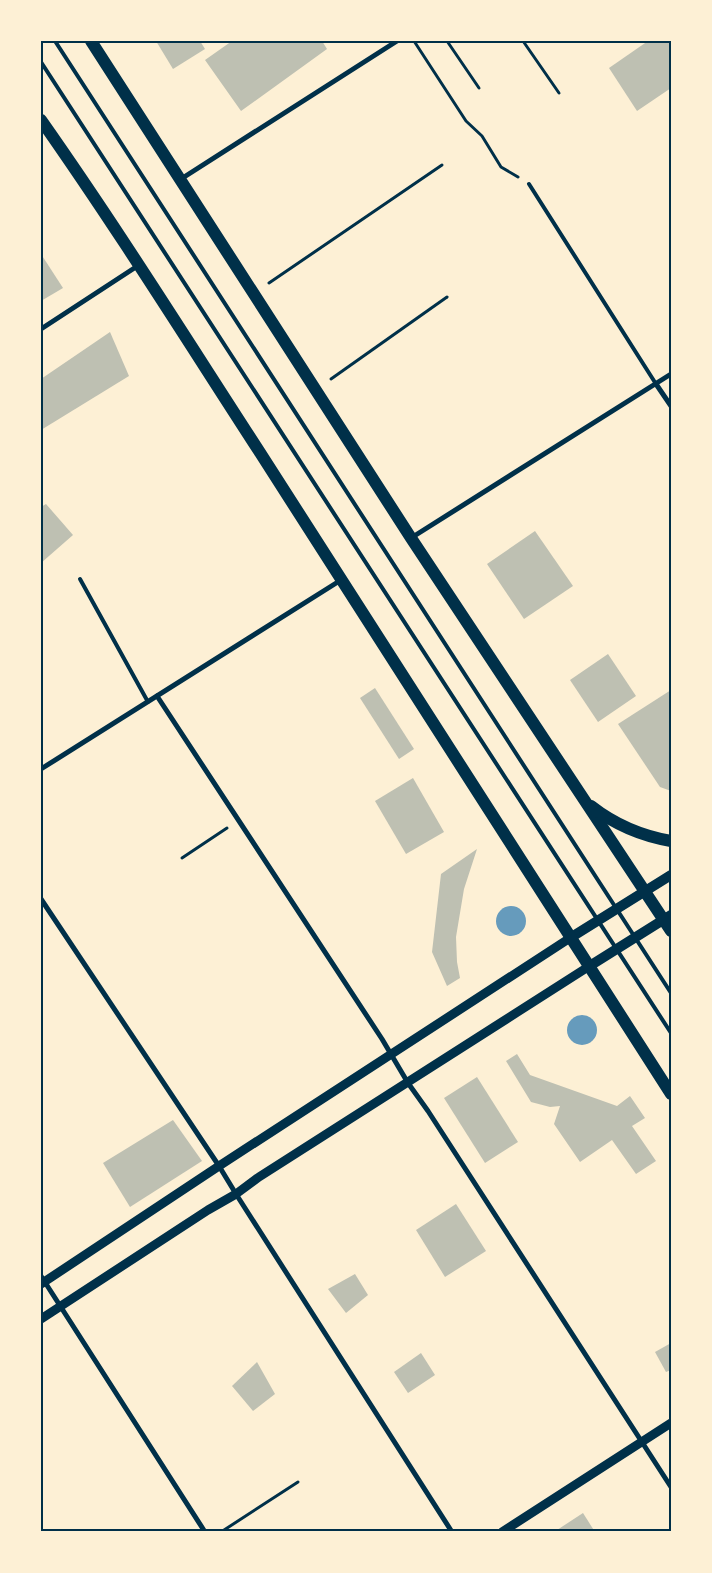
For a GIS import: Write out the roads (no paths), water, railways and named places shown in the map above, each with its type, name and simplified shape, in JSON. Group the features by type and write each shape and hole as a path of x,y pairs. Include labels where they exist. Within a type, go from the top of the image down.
{"main road":[{"path":"91,41 410,538 583,800 668,922 635,938 588,967"},
{"path":"41,120 139,265 671,1094"},
{"path":"583,800 623,826 646,835 671,841"},
{"path":"570,938 671,875"}],"street":[{"path":"180,179 397,41"},
{"path":"41,329 139,265"},
{"path":"410,538 671,374"},
{"path":"656,384 671,406"},
{"path":"41,769 342,579"},
{"path":"157,696 671,1487"},
{"path":"41,899 219,1166 452,1532"},
{"path":"205,1532 61,1306 42,1280 570,938"},
{"path":"41,1318 588,967"},
{"path":"502,1532 671,1423"}],"lane":[{"path":"55,41 671,993"},
{"path":"41,62 671,1033"},
{"path":"530,184 656,384"},
{"path":"80,579 148,702"}],"water":[{"path":"511,906 522,910 526,921 522,932 511,936 500,932 496,921 500,910"},
{"path":"582,1015 593,1019 597,1030 593,1041 582,1045 571,1041 567,1030 571,1019"}]}
